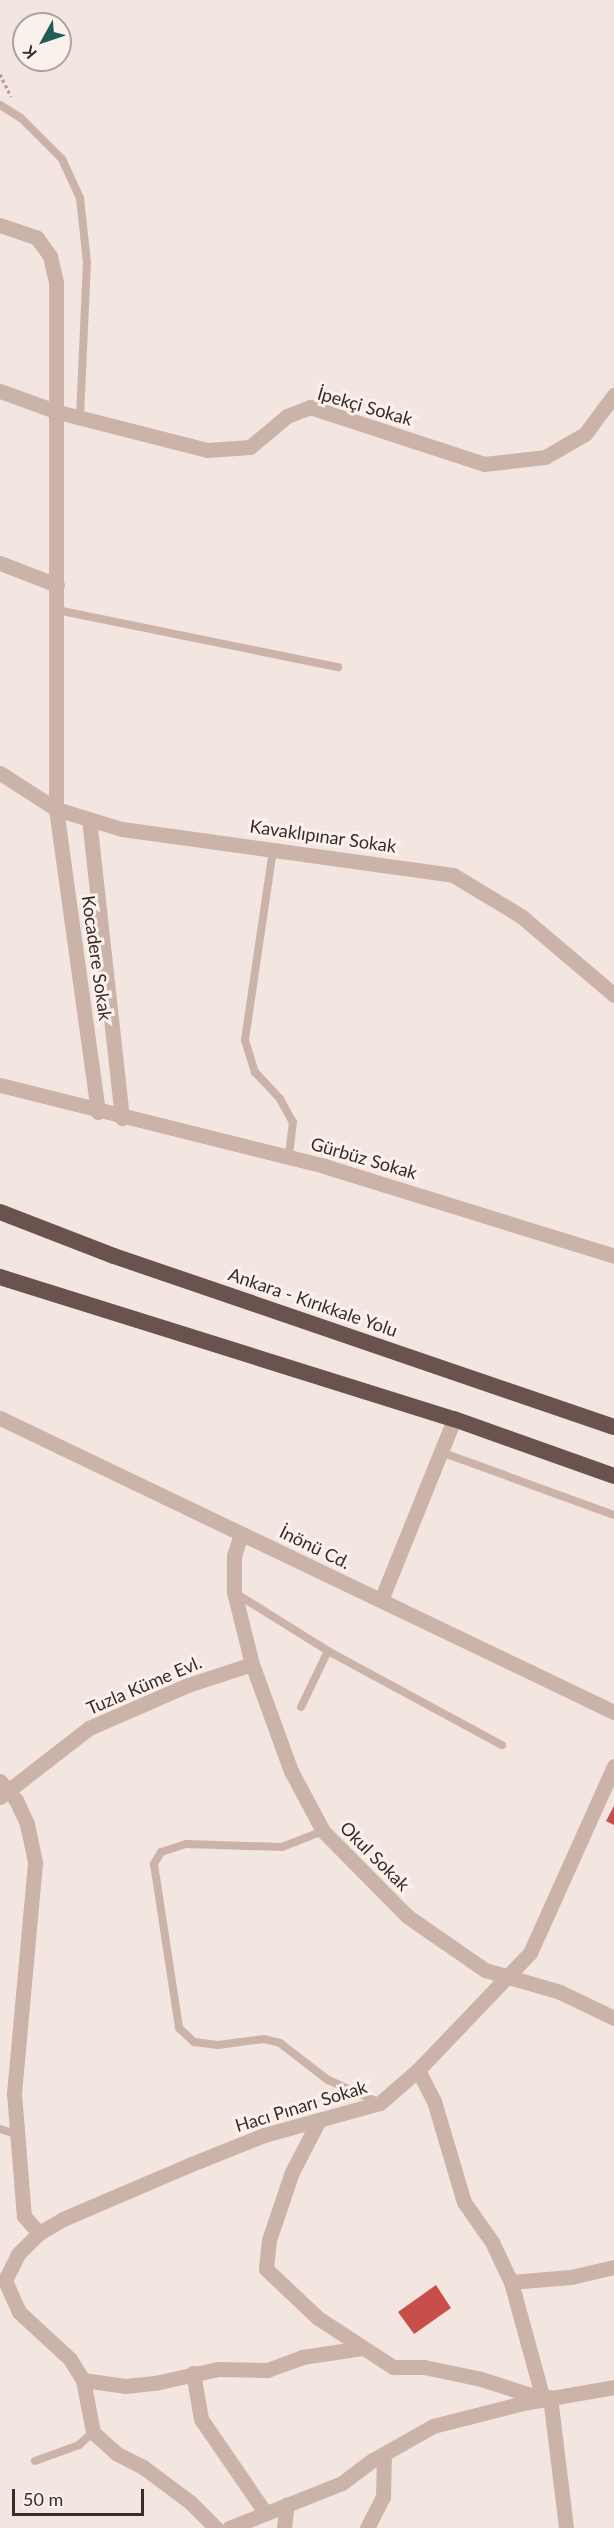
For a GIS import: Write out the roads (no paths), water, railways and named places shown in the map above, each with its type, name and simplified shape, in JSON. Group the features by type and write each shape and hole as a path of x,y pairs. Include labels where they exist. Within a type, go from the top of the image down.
{"highway":[{"name":"Ankara - Kırıkkale Yolu","path":"0,1212 114,1256 614,1427"},
{"path":"0,1277 454,1419 614,1476"}],"street":[{"name":"Kocadere Sokak","path":"0,225 37,238 50,256 56,282 58,412 56,809 98,1112"},
{"name":"İpekçi Sokak","path":"0,391 58,412 207,450 250,447 287,416 310,407 484,464 545,457 585,434 614,395"},
{"path":"0,563 57,585"},
{"name":"Kavaklıpınar Sokak","path":"0,773 56,809 122,829 273,848 453,875 521,916 614,995"},
{"name":"Kocadere Sokak","path":"89,819 122,1118"},
{"name":"Gürbüz Sokak","path":"0,1086 122,1118 289,1157 614,1256"},
{"name":"İnönü Cd.","path":"0,1418 614,1712"},
{"path":"381,1600 454,1419"},
{"name":"Okul Sokak","path":"241,1534 234,1556 234,1592 252,1664 291,1771 322,1831 407,1916 485,1970 561,1992 614,2018"},
{"name":"Tuzla Küme Evl.","path":"2,1789 89,1728 188,1685 252,1664"},
{"name":"Hacı Pınarı Sokak","path":"2,2284 18,2254 39,2233 63,2219 189,2164 264,2135 380,2103 418,2070 530,1953 614,1766"},
{"path":"2,1789 16,1800 27,1824 35,1863 14,2093 24,2216 39,2233"},
{"path":"418,2070 434,2101 464,2202 492,2242 511,2282 546,2398 566,2528"},
{"path":"319,2120 292,2172 269,2240 266,2269 318,2318 393,2367 424,2367 481,2379 546,2398"},
{"path":"511,2282 571,2277 614,2267"},
{"path":"2,2284 19,2312 70,2359 83,2380 93,2432 116,2453 143,2467 190,2502 216,2528"},
{"path":"83,2380 125,2386 193,2373 267,2370 302,2357 362,2348"},
{"path":"193,2373 201,2420 264,2511"},
{"path":"229,2528 264,2511 342,2483 384,2454 433,2426 546,2398 614,2387"},
{"path":"367,2528 383,2497 384,2454"},
{"path":"284,2528 287,2504"}],"lane":[{"path":"0,105 21,118 62,159 80,198 87,262 80,417"},
{"path":"57,610 338,667"},
{"path":"273,848 245,1040 255,1072 280,1099 293,1122 289,1157"},
{"path":"441,1452 614,1515"},
{"path":"234,1592 328,1651 502,1745"},
{"path":"300,1707 328,1651"},
{"path":"322,1831 282,1847 186,1844 161,1852 154,1864 179,2028 194,2042 218,2046 264,2039 280,2043 328,2080 380,2103"},
{"path":"0,2129 16,2134"},
{"path":"35,2461 80,2445 93,2432"}]}
